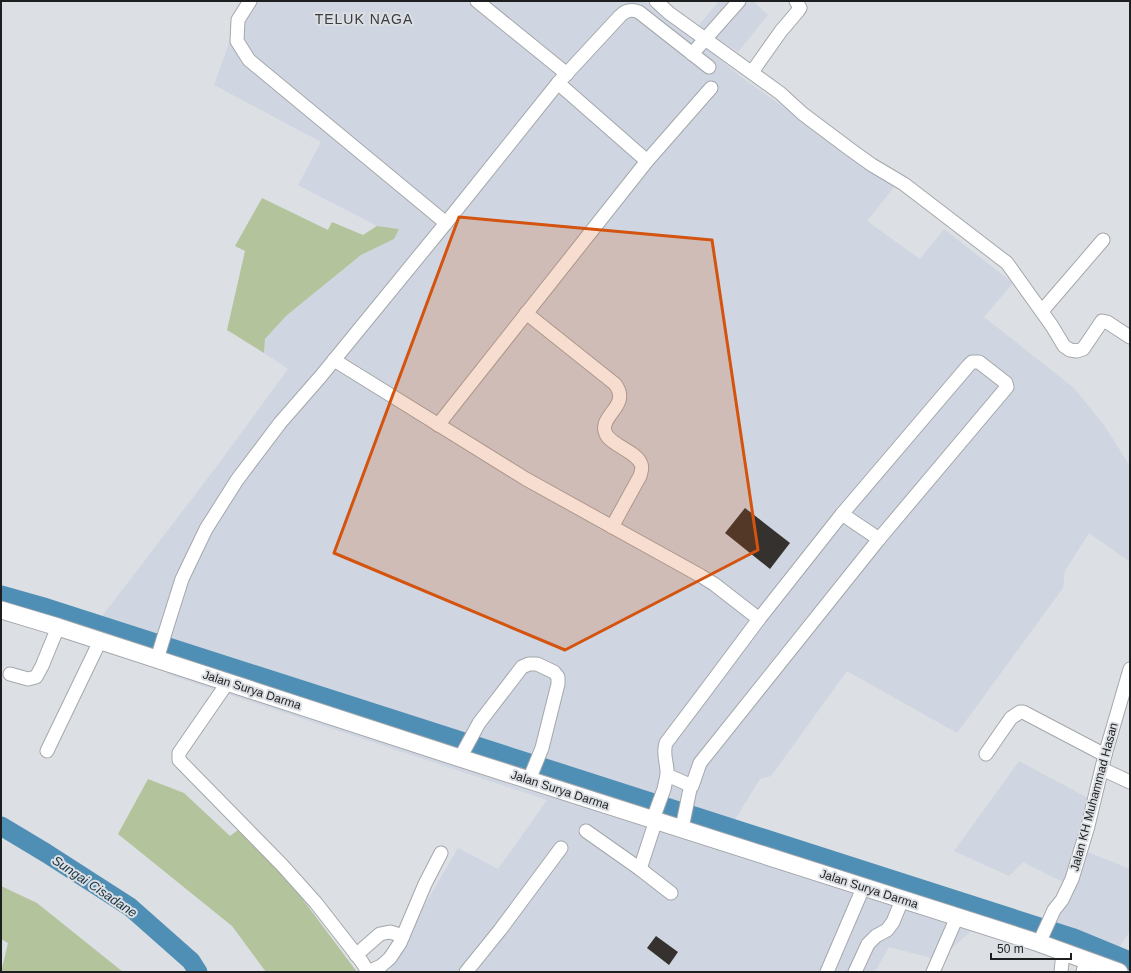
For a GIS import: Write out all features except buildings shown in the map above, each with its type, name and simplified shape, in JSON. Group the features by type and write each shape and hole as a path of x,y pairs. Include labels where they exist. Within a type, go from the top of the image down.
{"main road":[{"name":"Jalan Surya Darma","path":"1,610 100,641 158,656 228,682 683,824 863,888 957,917 1040,940 1085,966 1119,972"}],"street":[{"path":"250,1 238,20 236,41 249,60 446,224"},
{"path":"477,1 567,74"},
{"path":"656,1 669,13 752,72 851,150 872,165 904,184 1007,263 1042,311 1064,346 1070,350 1077,351 1083,349 1102,321 1107,322 1130,337"},
{"path":"692,54 739,1"},
{"path":"752,72 781,31 800,8 796,1"},
{"path":"158,656 182,579 206,529 237,480 280,423 446,224 558,83 620,16 629,10 639,12 709,67"},
{"path":"558,83 646,161"},
{"path":"438,424 646,161 711,88"},
{"path":"1042,311 1103,240"},
{"path":"526,313 615,384 619,390 619,404 610,415 605,426 605,433 609,438 633,456 641,464 642,470 612,527"},
{"path":"334,360 526,479 701,576 714,584 759,619"},
{"path":"640,869 667,775 668,768 664,756 666,743 759,619 842,514 968,366 972,362 979,362 1006,383 1007,388 879,539 700,763 691,787 683,824"},
{"path":"842,514 879,539"},
{"path":"10,674 28,679 36,677 58,627"},
{"path":"47,751 100,641"},
{"path":"462,756 479,723 522,667 529,664 537,664 554,672 558,677 558,684 542,748 531,776"},
{"name":"Jalan KH Muhammad Hasan","path":"1040,940 1054,910 1062,900 1072,879 1088,826 1105,755 1130,669"},
{"path":"228,682 179,753 179,760 282,865 316,903 368,972 381,966 390,958 403,936 425,884 441,853"},
{"path":"986,754 1012,718 1020,712 1023,712 1105,755"},
{"path":"1102,769 1130,782"},
{"path":"667,775 691,787"},
{"path":"586,831 671,893"},
{"path":"466,972 500,930 561,848"},
{"path":"827,972 863,888"},
{"path":"856,972 868,944 876,936 886,930 893,922 902,900"},
{"path":"933,972 957,917"},
{"path":"356,955 380,934 390,932 403,936"},
{"path":"1061,972 1063,952"}],"highlighted area":[{"path":"459,217 712,240 758,550 565,650 334,553"}],"shaded area":[{"path":"247,1 644,1 690,36 719,1 757,1 755,3 768,15 738,52 721,41 712,53 744,79 826,137 851,159 894,187 867,221 920,259 944,229 1013,283 984,317 1074,388 1104,425 1130,466 1130,562 1089,533 1065,571 1063,588 957,733 847,671 771,776 760,779 734,821 1000,905 939,960 889,947 875,972 392,972 389,966 458,848 498,869 547,800 167,674 175,644 100,619 217,466 288,369 264,353 265,339 286,316 361,255 393,239 398,229 377,226 298,185 321,142 214,85 238,18"},
{"path":"1019,761 1099,804 1085,851 1130,869 1130,931 1115,954 1051,925 1069,885 1023,862 1009,876 954,851"}],"green space":[{"path":"262,198 328,230 332,222 363,235 377,226 399,229 394,239 361,255 286,316 265,339 264,353 227,330 245,251 235,246"},
{"path":"148,779 184,793 230,836 238,830 283,873 357,972 266,972 232,926 118,834"},
{"path":"1,886 37,903 123,972 1,972 8,943 1,939"}],"waterway":[{"path":"1,595 47,608 1074,938 1130,961"},
{"name":"Sungai Cisadane","path":"1,826 130,907 191,961 198,972"}],"district":[{"name":"TELUK NAGA","path":"364,19"}]}
